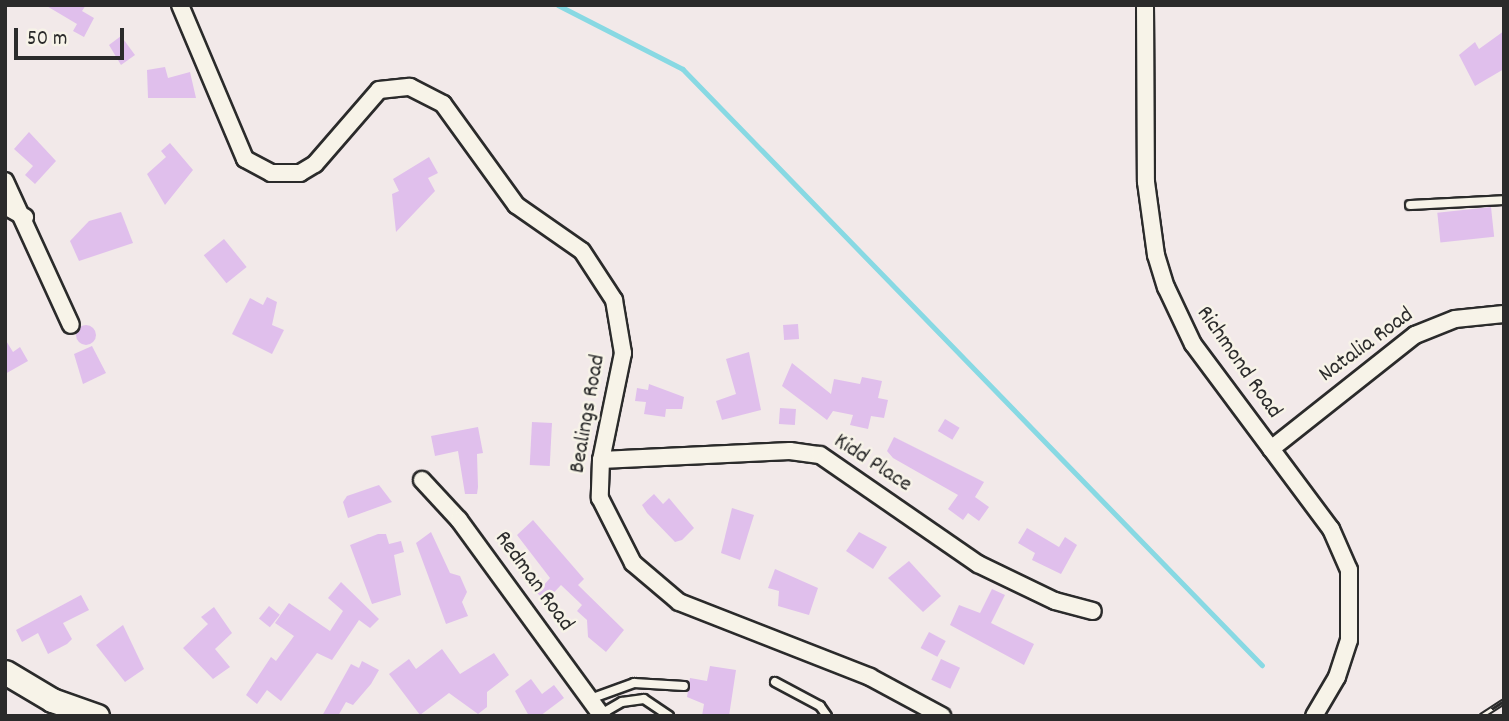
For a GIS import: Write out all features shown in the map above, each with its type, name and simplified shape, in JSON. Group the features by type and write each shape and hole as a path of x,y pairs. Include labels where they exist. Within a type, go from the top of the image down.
{"main road":[{"path":"5,672 52,700 97,716"}],"street":[{"name":"Bealings Road","path":"180,5 244,159 257,167 300,173 315,164 379,89 410,87 443,104 516,205 582,251 610,291 622,326 620,384 601,460 604,513 633,563 661,590 702,612 870,677 942,716"},
{"name":"Richmond Road","path":"1145,5 1146,183 1156,255 1193,344 1331,528 1349,570 1349,640 1337,677 1314,716"},
{"path":"5,181 25,217 71,325"},
{"path":"5,206 25,217"},
{"name":"Natalia Road","path":"1271,449 1415,335 1455,319 1504,314"},
{"name":"Kidd Place","path":"601,460 790,451 820,455 978,564 1046,597 1093,611"},
{"name":"Redman Road","path":"422,480 459,520 602,715"}],"lane":[{"path":"1410,205 1504,200"},
{"path":"775,682 820,706 827,716"},
{"path":"590,699 634,683 684,686"},
{"path":"602,715 622,702 644,699 669,716"}],"building":[{"path":"45,5 86,5 82,11 94,18 84,37 73,31 77,24"},
{"path":"1504,31 1504,69 1475,86 1459,55 1475,42 1479,49"},
{"path":"121,36 135,55 121,65 109,45"},
{"path":"165,67 168,78 190,72 196,98 148,98 147,70"},
{"path":"29,132 56,161 35,184 25,175 33,166 14,149"},
{"path":"170,143 193,170 165,205 147,174 166,157 161,151"},
{"path":"429,157 438,173 428,178 435,191 396,232 392,194 399,191 393,179"},
{"path":"1491,207 1494,237 1440,242 1437,213"},
{"path":"121,212 133,243 79,261 70,241 89,221"},
{"path":"224,239 247,267 226,283 204,255"},
{"path":"267,297 277,302 272,325 284,330 272,354 232,334 250,298 263,305"},
{"path":"798,324 799,339 784,340 783,325"},
{"path":"86,325 93,328 96,335 93,342 86,345 79,342 76,335 79,328"},
{"path":"5,339 13,352 20,347 28,361 5,374"},
{"path":"92,346 106,373 83,384 74,354"},
{"path":"749,352 761,410 722,420 716,401 736,394 726,359"},
{"path":"792,363 831,394 834,379 860,384 862,377 882,381 878,398 888,400 884,418 871,416 868,429 850,425 853,415 833,411 827,420 782,386"},
{"path":"649,384 684,397 682,409 666,409 665,417 644,414 646,402 635,401 637,388 648,390"},
{"path":"780,408 796,409 795,425 779,424"},
{"path":"945,419 960,428 952,440 938,431"},
{"path":"532,422 552,423 550,466 530,465"},
{"path":"478,427 483,453 477,454 477,494 465,494 458,451 435,456 431,436"},
{"path":"894,437 984,482 975,497 989,507 979,521 968,513 963,520 948,509 958,495 893,458 887,451"},
{"path":"379,485 392,502 348,518 343,502 347,496"},
{"path":"654,494 663,504 669,498 694,528 682,540 675,542 642,505"},
{"path":"732,508 754,515 740,560 721,553"},
{"path":"533,520 584,579 578,585 624,630 606,652 588,637 587,620 577,611 582,605 561,585 546,601 537,593 550,578 517,535"},
{"path":"1027,528 1059,547 1065,537 1077,545 1061,574 1032,560 1035,553 1018,543"},
{"path":"431,532 450,573 460,576 467,592 462,602 468,616 446,624 416,543"},
{"path":"859,532 887,547 873,569 846,551"},
{"path":"378,534 386,534 389,544 401,541 404,552 394,555 401,595 372,604 350,545"},
{"path":"909,561 941,596 923,612 888,578"},
{"path":"775,569 818,588 809,615 778,606 779,591 768,588"},
{"path":"341,582 379,619 370,628 359,620 332,660 317,653 281,701 267,690 257,704 246,695 271,657 276,661 294,636 275,623 289,603 330,631 343,611 328,598"},
{"path":"992,589 1005,595 991,623 1034,644 1024,665 950,625 959,605 980,613"},
{"path":"81,595 89,610 63,623 72,639 67,644 48,654 38,633 22,642 16,630"},
{"path":"269,606 280,615 270,627 259,618"},
{"path":"214,607 232,633 215,649 230,667 213,679 183,648 208,624 201,617"},
{"path":"123,625 144,669 125,682 96,645"},
{"path":"929,632 946,641 937,657 921,648"},
{"path":"442,649 460,674 494,653 509,675 487,692 487,707 478,714 449,693 420,715 389,674 409,659 416,669"},
{"path":"941,659 960,668 950,689 931,680"},
{"path":"362,661 379,670 371,684 353,705 346,702 338,716 322,716 351,664 359,668"},
{"path":"710,666 736,670 729,716 702,716 704,704 687,697 690,678 707,681"},
{"path":"531,679 542,694 554,685 564,698 540,716 529,716 515,691"}],"waterway":[{"path":"558,5 683,69 1262,665"}],"railway":[{"path":"1481,716 1504,701"}]}
